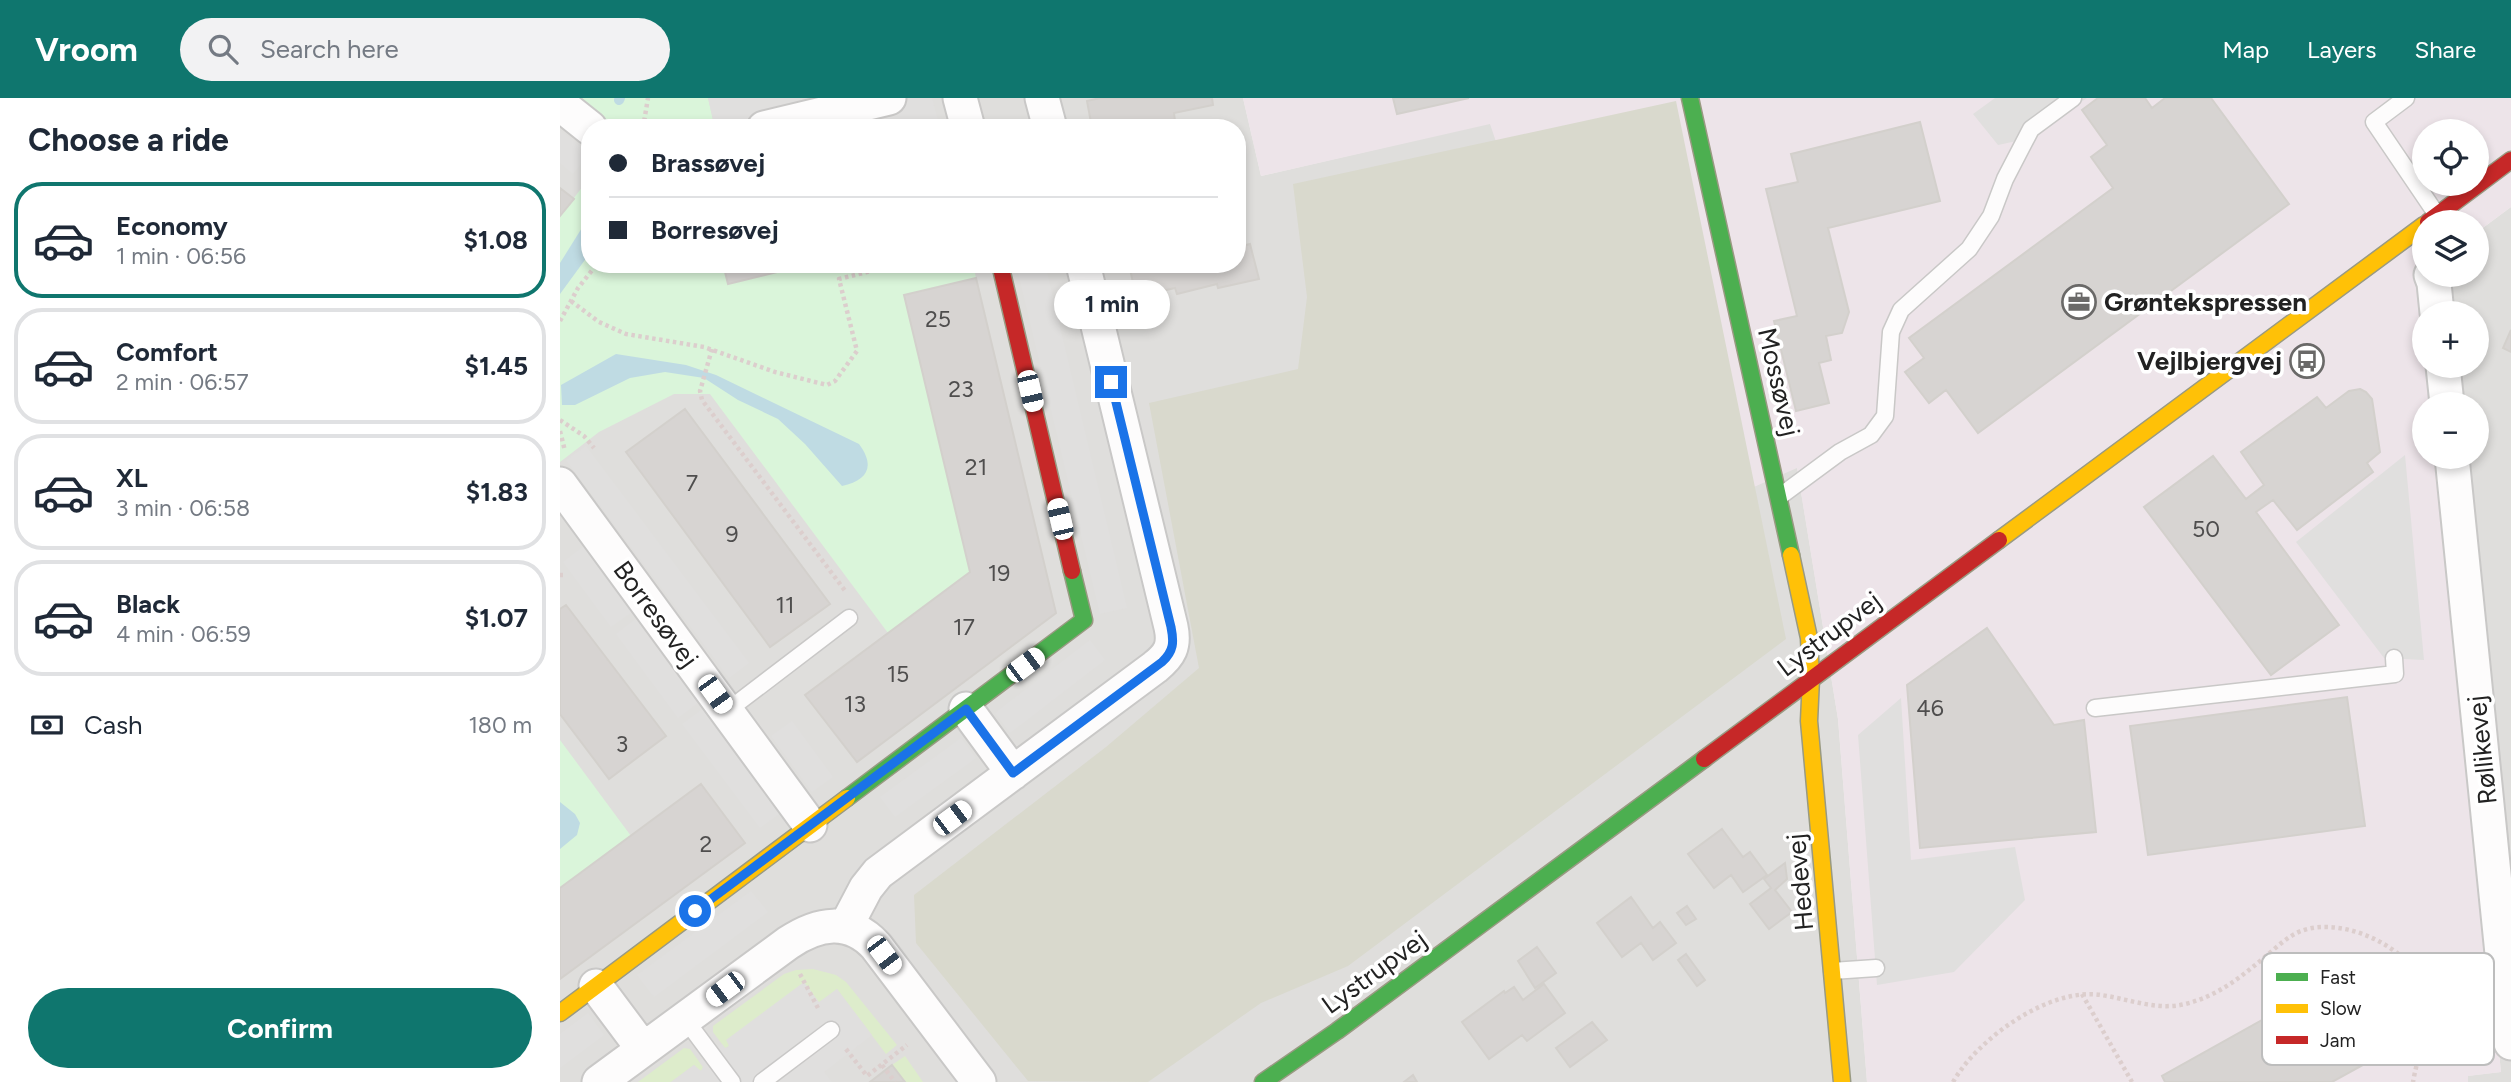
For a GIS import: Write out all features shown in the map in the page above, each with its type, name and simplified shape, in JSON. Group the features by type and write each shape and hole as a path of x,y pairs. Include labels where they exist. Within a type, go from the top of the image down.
{"street":[{"path":"802,119 889,98"},
{"path":"960,98 966,119"},
{"path":"1042,98 1048,119"},
{"name":"Mossøvej","path":"1690,98 1809,638 1811,678"},
{"path":"560,104 581,121"},
{"name":"Lystrupvej","path":"2451,210 2511,160"},
{"name":"Lystrupvej","path":"1263,1082 1337,1031 1811,678 2412,242"},
{"path":"560,1013 1084,620 1002,273"},
{"path":"846,926 866,888 878,873 1162,662 1173,648 1171,627 1085,273"},
{"name":"Røllikevej","path":"2453,469 2511,1043"},
{"name":"Borresøvej","path":"560,484 810,825"},
{"name":"Hedevej","path":"1811,678 1809,721 1842,1082"},
{"path":"966,709 1013,773"},
{"path":"599,1082 788,943 821,927 846,926 861,933 876,946 979,1082"},
{"path":"596,986 643,1049"}],"lane":[{"path":"1779,498 1840,452 1871,435 1885,416 1891,332 1901,310 1969,249 1991,216 2005,179 2031,129 2073,98"},
{"path":"2406,98 2374,122 2414,210"},
{"path":"727,711 849,618"},
{"path":"2095,708 2395,674 2394,658"},
{"path":"1832,971 1876,968"},
{"path":"685,1019 732,1082"},
{"path":"762,1082 831,1030"}],"path":[{"path":"644,119 648,98"},
{"path":"560,321 591,273"},
{"path":"571,301 598,322 626,334 712,349 775,372 824,385 830,384 857,351 839,279 863,273"},
{"path":"712,349 700,391 702,400 850,598 853,608 849,618"},
{"path":"560,420 584,436 594,448"},
{"path":"2269,953 2300,931 2320,926 2344,928 2375,938 2397,953"},
{"path":"788,943 807,989 831,1030 868,1079 882,1065 937,1024"},
{"path":"2480,953 2501,947"},
{"path":"1953,1082 1960,1070 1985,1045 2021,1017 2059,998 2100,994 2151,1005 2183,1004 2211,995 2237,980 2262,959"},
{"path":"2082,994 2132,1082"},
{"path":"882,1065 895,1082"}],"shaded area":[{"path":"560,98 1243,98 1261,176 1490,123 1680,520 1797,467 1838,719 1867,1082 560,1082"},
{"path":"708,98 932,98 938,119 713,119"},
{"path":"1243,98 2511,98 2511,207 2489,223 2489,210 2412,210 2412,287 2424,287 2424,301 2412,301 2412,378 2430,378 2432,392 2412,392 2412,469 2440,469 2489,953 2262,953 2262,1065 2494,1065 2494,1003 2501,1072 2468,1076 2468,1082 1867,1082 1838,719 1797,468 1631,541 1490,124 1261,176"},
{"path":"1995,98 2087,98 2026,139 1998,145 1973,114"},
{"path":"1676,101 1786,639 1348,966 1261,1003 1148,1082 1028,1081 916,943 914,895 1106,747 1199,668 1149,403 1298,369 1307,297 1293,184"},
{"path":"560,130 581,147 581,164 573,174 560,163"},
{"path":"2511,207 2511,1082 2468,1082 2467,1076 2501,1072 2494,1003 2494,953 2489,953 2440,469 2489,469 2489,392 2432,392 2430,378 2489,378 2489,301 2424,301 2424,287 2489,287 2489,223"},
{"path":"1018,273 1047,273 1127,608 1100,614"},
{"path":"586,446 749,663 729,678 566,460"},
{"path":"2405,455 2424,660 2384,658 2296,542"},
{"path":"584,546 632,612 611,627 563,562"},
{"path":"637,618 699,702 678,718 616,634"},
{"path":"1090,640 1105,660 1010,733 995,713"},
{"path":"1901,698 1911,860 2015,847 2025,900 1954,972 1877,985 1858,735"},
{"path":"704,708 782,812 760,828 682,724"},
{"path":"792,721 833,777 812,792 771,736"},
{"path":"961,738 976,758 895,817 880,797"},
{"path":"751,891 768,912 654,997 637,975"},
{"path":"804,982 819,1002 837,989 872,1035 824,1072 832,1082 671,1082 694,1065 701,1071 703,1067 699,1061 722,1044 728,1048 726,1040"},
{"path":"588,1013 604,1035 560,1068 560,1034"}],"green space":[{"path":"579,98 708,98 713,119 605,119"},
{"path":"581,189 581,273 725,273 728,284 773,273 975,273 976,278 904,295 970,572 888,633 710,394 674,394 599,432 560,462 560,216"},
{"path":"560,740 631,836 560,888"},
{"path":"813,969 836,975 846,982 897,1045 886,1054 837,989 819,1003 727,1041 729,1046 725,1048 713,1032 713,1026 784,974"},
{"path":"684,1048 690,1049 703,1067 702,1070 699,1071 694,1065 671,1082 638,1082"},
{"path":"905,1056 923,1082 905,1082 892,1065"}],"water":[{"path":"581,229 581,265 560,294 560,263"},
{"path":"616,354 686,365 716,375 859,444 867,459 866,471 858,480 842,486 805,444 778,419 738,400 704,378 665,372 630,378 575,405 562,405 561,385"},
{"path":"560,802 575,814 580,823 577,835 560,849"}],"building":[{"path":"1100,98 1212,98 1213,105 1174,113 1175,119 1090,119 1087,101"},
{"path":"1393,98 1469,98 1397,114"},
{"path":"2098,98 2145,98 2152,108 2165,98 2211,98 2289,204 1978,433 1946,390 1929,403 1905,372 1924,358 1909,338 2113,188 2091,157 2107,145 2082,110"},
{"path":"1920,122 1940,201 1828,228 1849,312 1842,333 1826,336 1831,360 1819,363 1829,403 1796,411 1774,321 1797,316 1766,189 1798,182 1791,154"},
{"path":"560,188 574,199 560,216"},
{"path":"1250,244 1259,279 1218,288 1217,284 1177,294 1175,288 1136,297 1131,273 1246,273 1246,245"},
{"path":"725,273 773,273 728,284"},
{"path":"976,278 1056,613 857,762 805,695 970,572 904,295"},
{"path":"2511,330 2511,352 2503,348"},
{"path":"2360,389 2372,399 2380,452 2367,463 2373,472 2297,530 2273,500 2256,512 2339,625 2271,675 2144,507 2213,456 2246,499 2264,485 2241,452 2317,397 2326,408 2349,391"},
{"path":"685,409 830,604 770,647 626,452"},
{"path":"566,605 666,736 609,779 560,714 560,609"},
{"path":"1987,628 2054,725 2084,720 2096,832 1920,848 1907,685"},
{"path":"2347,697 2365,826 2148,855 2130,726"},
{"path":"701,784 745,843 560,979 560,888"},
{"path":"1722,829 1743,857 1750,852 1767,875 1743,892 1731,875 1714,888 1688,854"},
{"path":"1785,863 1787,879 1775,890 1792,912 1769,929 1750,904 1771,888 1764,879"},
{"path":"1631,897 1653,928 1660,922 1676,943 1653,960 1641,943 1622,957 1597,923"},
{"path":"1687,906 1696,919 1686,925 1677,913"},
{"path":"1537,947 1556,973 1535,988 1518,961"},
{"path":"1686,954 1705,980 1697,986 1678,960"},
{"path":"1544,984 1565,1013 1527,1041 1522,1035 1489,1059 1462,1022 1504,991 1505,993 1514,987 1523,1000"},
{"path":"2262,1020 2262,1065 2363,1065 2332,1082 2165,1082 2162,1076"},
{"path":"1592,1022 1607,1040 1570,1067 1556,1048"},
{"path":"892,1065 905,1082 870,1082"},
{"path":"1413,1075 1417,1082 1404,1082"}],"traffic: fast":[{"path":"1690,98 1791,555"},
{"path":"847,798 1084,620 1072,571"},
{"path":"1263,1082 1337,1031 1704,759"}],"traffic: slow":[{"path":"1999,540 2412,234"},
{"path":"1791,555 1809,638 1809,721 1842,1082"},
{"path":"560,1013 847,798"}],"traffic: jam":[{"path":"2444,210 2511,160"},
{"path":"1002,273 1072,571"},
{"path":"1704,759 1999,540"}],"place":[{"name":"Grøntekspressen","path":"2079,302"},
{"name":"Vejlbjergvej","path":"2307,361"}],"route":[{"path":"695,911 966,709 1013,773 1162,662 1170,653 1174,642 1171,627 1111,382"}]}
